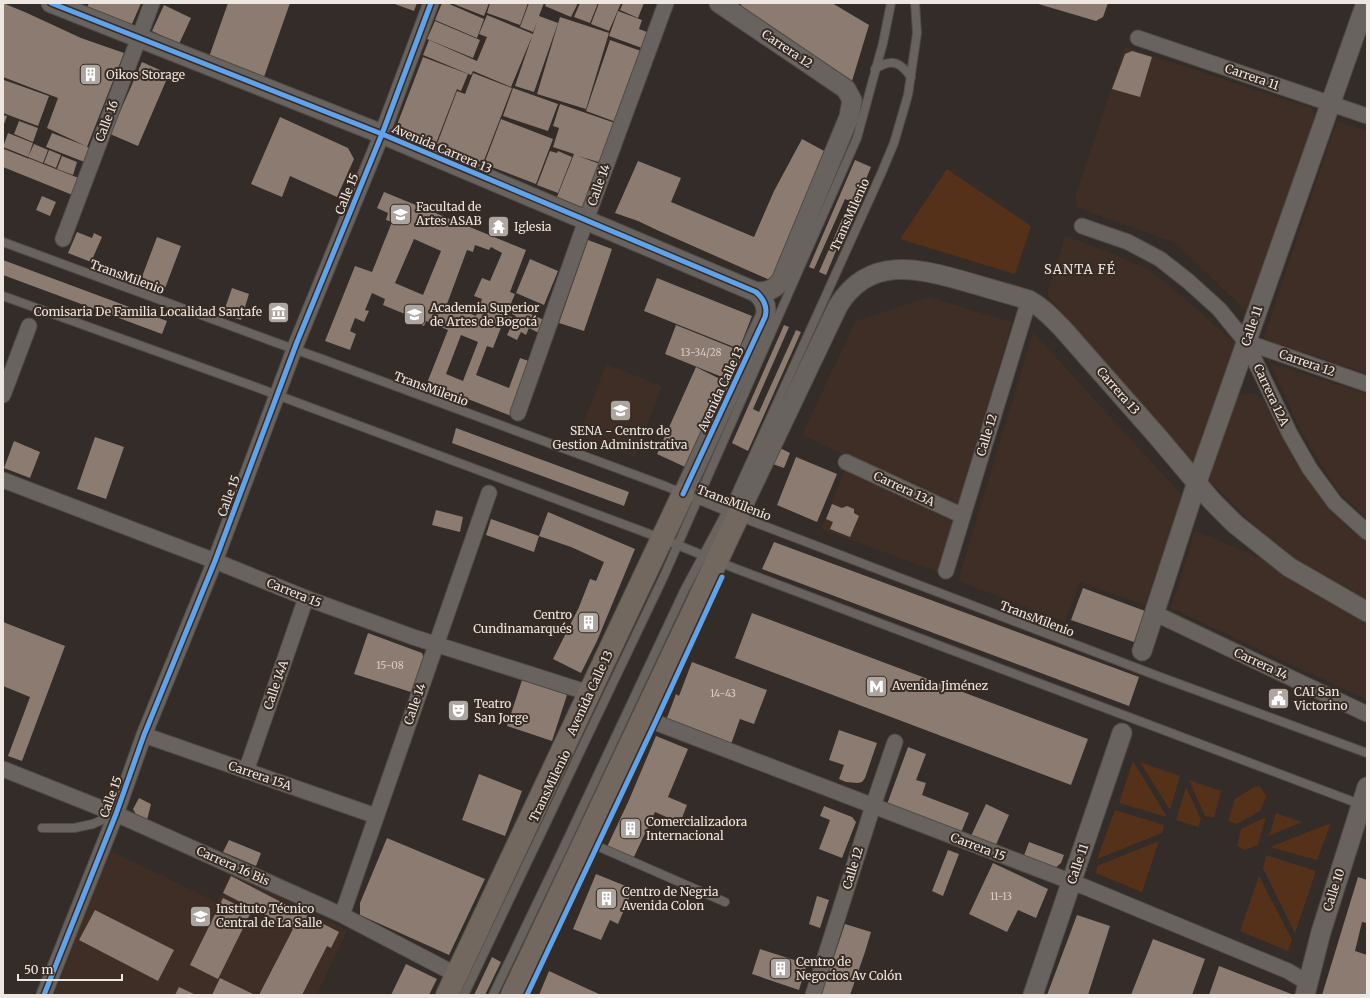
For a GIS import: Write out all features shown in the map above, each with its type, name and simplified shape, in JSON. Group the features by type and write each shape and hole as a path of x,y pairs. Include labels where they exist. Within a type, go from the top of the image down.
{"main road":[{"name":"Avenida Calle 13","path":"447,995 461,985 589,693 671,541 690,497"},
{"path":"512,995 644,718 710,558 733,514"}],"street":[{"name":"Avenida Carrera 13","path":"50,3 382,134 756,292"},
{"name":"Calle 16","path":"63,239 152,3"},
{"name":"Calle 15","path":"44,995 116,814 144,735 215,561 294,349 382,134 431,3"},
{"name":"Calle 14","path":"518,413 585,221 666,3"},
{"name":"Carrera 12","path":"719,3 846,90 852,97 853,103 781,281 771,290 756,292"},
{"name":"Calle 11","path":"1142,651 1196,482 1366,3"},
{"name":"Carrera 11","path":"1138,38 1367,116"},
{"name":"Carrera 12A","path":"1082,226 1128,242 1160,259 1188,280 1219,310 1246,342 1290,434 1310,469 1335,503 1367,532"},
{"name":"Carrera 13","path":"733,514 844,296 854,286 874,274 904,268 934,272 1028,300 1049,314 1212,501 1235,524 1278,558 1310,580 1367,612"},
{"name":"Avenida Calle 13","path":"690,497 730,384 765,317 766,313 764,302 756,292"},
{"name":"Calle 12","path":"946,571 1028,300"},
{"path":"3,394 29,326"},
{"name":"Carrera 12","path":"1246,342 1367,384"},
{"name":"Carrera 13A","path":"846,462 963,516"},
{"name":"Carrera 15","path":"3,480 215,561 306,598 436,646 589,693"},
{"name":"Calle 14","path":"342,915 489,493"},
{"name":"Calle 14A","path":"246,771 306,598"},
{"name":"Carrera 14","path":"1154,613 1367,714"},
{"name":"Carrera 15","path":"644,718 1072,882 1288,971 1306,989"},
{"name":"Calle 11","path":"1033,995 1122,733"},
{"name":"Carrera 15A","path":"144,735 376,816"},
{"name":"Calle 12","path":"813,995 895,742"},
{"name":"Carrera 16 Bis","path":"3,769 116,814 342,915 461,985"},
{"name":"Calle 10","path":"1306,989 1321,932 1365,799"}],"lane":[{"name":"TransMilenio","path":"690,497 857,138 883,43 891,3"},
{"name":"TransMilenio","path":"733,514 802,350 894,143 908,95 918,33 915,3"},
{"path":"875,69 881,65 894,62 900,64 911,77"},
{"name":"TransMilenio","path":"3,242 553,445 1155,675 1367,753"},
{"path":"3,296 277,395 671,541 734,568 1365,799"},
{"name":"TransMilenio","path":"461,985 664,576 671,541"},
{"path":"493,995 562,853 665,631 710,558"},
{"path":"42,828 74,828 93,824 116,814"},
{"path":"586,840 725,902"}],"shaded area":[{"path":"1125,47 1312,108 1315,118 1246,311 1175,243 1078,208 1075,197"},
{"path":"1337,121 1367,131 1367,374 1263,339"},
{"path":"947,169 1031,226 1015,274 900,239"},
{"path":"1065,236 1107,251 1148,269 1174,289 1235,343 1193,464 1047,295"},
{"path":"929,297 1012,322 959,509 802,435 855,321"},
{"path":"1033,332 1182,495 1150,607 1080,582 1065,622 958,581"},
{"path":"1270,363 1367,394 1367,519 1338,491 1301,432"},
{"name":"SENA - Centro de Gestion Administrativa","path":"606,364 662,386 635,457 579,435"},
{"path":"1251,393 1258,395 1265,402 1295,461 1326,505 1355,533 1367,542 1367,605 1291,558 1254,525 1209,481 1234,401 1238,396"},
{"path":"845,469 955,522 940,573 821,529"},
{"path":"1195,530 1265,560 1367,622 1367,700 1171,608"},
{"path":"1133,761 1167,817 1119,803"},
{"path":"1140,762 1180,776 1170,810"},
{"path":"1189,780 1221,791 1214,818 1205,816"},
{"path":"1260,786 1266,797 1260,811 1237,824 1228,821 1235,799 1254,787"},
{"path":"1186,787 1201,819 1198,827 1176,820"},
{"path":"1115,810 1164,825 1162,833 1097,859"},
{"path":"1276,813 1302,822 1269,836"},
{"path":"1266,817 1258,845 1245,850 1237,846 1241,829"},
{"path":"1331,823 1317,860 1270,847"},
{"path":"1159,841 1142,892 1096,873 1097,866"},
{"name":"Instituto Técnico Central de La Salle","path":"109,850 217,902 231,872 347,930 317,995 54,995"},
{"path":"1266,855 1316,871 1295,933 1263,868"},
{"path":"1259,876 1292,940 1288,951 1240,931"}],"building":[{"path":"3,3 81,38 124,53 87,147 92,149 87,163 46,147 52,133 86,146 47,128 58,98 3,77"},
{"path":"89,3 141,3 132,24 127,24 87,7"},
{"path":"228,3 290,3 264,77 209,57"},
{"path":"392,3 417,3 414,11"},
{"path":"442,3 447,3 484,19 477,38 435,20"},
{"path":"451,3 489,3 484,16"},
{"path":"490,3 528,3 520,25 487,13"},
{"path":"529,3 544,3 539,16 558,23 534,92 515,86 537,22 533,32 520,27"},
{"path":"546,3 578,3 571,17 545,6"},
{"path":"580,3 598,3 590,23 574,17"},
{"path":"599,3 621,3 609,31 591,24"},
{"path":"623,3 644,3 638,18 620,10"},
{"path":"742,3 832,3 869,25 852,81 739,9"},
{"path":"1035,3 1108,3 1103,17 1096,21"},
{"path":"164,5 191,18 179,44 152,31"},
{"path":"618,11 642,20 639,29 647,32 642,48 609,36"},
{"path":"487,15 533,34 511,87 473,71 471,75 423,55 429,40 477,61 487,37 479,34"},
{"path":"560,17 609,33 586,109 537,94"},
{"path":"435,21 480,40 473,58 427,39"},
{"path":"610,40 641,51 616,122 586,111"},
{"path":"1132,51 1152,57 1140,97 1112,89 1125,54"},
{"path":"423,57 468,74 461,91 457,89 435,146 395,130"},
{"path":"142,62 169,74 138,146 110,134"},
{"path":"473,73 512,88 483,163 437,144 457,91 465,94"},
{"path":"4,80 49,96 38,126 3,113"},
{"path":"513,88 558,104 548,131 503,116"},
{"path":"560,104 615,123 602,163 578,156 603,165 586,209 557,197 574,154 553,147 559,128 553,126"},
{"path":"3,115 7,116 3,127"},
{"path":"280,117 348,148 354,159 337,197 290,176 282,197 251,184"},
{"path":"501,119 553,139 536,184 484,164"},
{"path":"19,121 38,128 33,142 14,134"},
{"path":"8,133 33,143 28,157 3,147"},
{"path":"802,139 826,152 772,281 638,221 615,213 638,161 681,178 671,202 754,237 774,191"},
{"path":"34,144 48,150 43,163 28,157"},
{"path":"4,149 81,179 75,196 3,167"},
{"path":"49,150 61,155 56,168 44,163"},
{"path":"550,151 557,153 558,151 572,157 558,193 537,185"},
{"path":"62,156 77,162 73,175 57,169"},
{"path":"855,160 871,167 826,275 819,272 850,201 845,199 814,269 809,267"},
{"path":"384,192 526,250 510,292 515,294 506,315 512,317 508,327 502,325 493,348 487,346 476,375 509,388 520,358 534,363 514,417 427,383 448,330 426,321 424,326 411,321 412,317 383,305 385,299 372,293 365,310 369,311 364,322 355,318 350,331 356,334 350,350 325,341 355,266 372,272 392,222 386,220 388,213 377,208","holes":["414,239 441,251 423,295 395,283","475,245 489,250 491,247 502,253 490,281 482,278 474,296 482,299 476,316 447,304 467,250 473,252","461,335 478,342 463,381 446,374"]},
{"path":"42,196 56,202 50,216 36,210"},
{"path":"77,232 92,238 94,233 102,237 91,262 68,253"},
{"path":"157,237 181,246 164,291 140,282"},
{"path":"588,240 612,249 584,331 559,323"},
{"path":"530,259 558,271 544,305 516,293"},
{"path":"3,260 167,321 162,334 3,275"},
{"path":"657,278 752,316 739,349 644,311"},
{"path":"232,288 249,294 241,320 223,314"},
{"path":"515,307 544,320 539,333 529,328 526,335 521,332 517,340 507,335 516,316 512,314"},
{"path":"676,325 738,350 727,379 665,354"},
{"path":"784,325 789,327 753,409 759,412 796,330 801,332 748,451 732,443"},
{"path":"696,367 724,381 685,467 657,454"},
{"path":"456,428 629,492 624,506 452,443"},
{"path":"95,437 124,447 106,499 77,489"},
{"path":"14,441 40,452 30,478 4,468"},
{"path":"780,448 790,453 784,468 773,464"},
{"path":"796,457 837,474 817,522 777,505"},
{"path":"832,504 842,508 847,506 854,509 854,513 859,516 850,537 830,529 833,522 826,519"},
{"path":"436,510 463,517 460,532 432,525"},
{"path":"548,512 635,549 597,641 581,673 553,659 579,607 590,579 596,581 604,562 571,547 539,536"},
{"path":"491,519 539,536 534,552 486,535"},
{"name":"Avenida Jiménez","path":"774,542 1139,677 1129,706 762,569"},
{"path":"1083,588 1145,611 1134,642 1071,620"},
{"name":"Avenida Jiménez","path":"752,613 1088,739 1071,785 735,658"},
{"path":"3,622 65,646 22,761 8,756 30,697 3,686"},
{"path":"368,633 422,653 425,661 414,693 354,674"},
{"path":"692,662 767,690 754,724 740,719 730,747 665,723 676,694 679,696"},
{"path":"522,680 567,695 552,741 507,726"},
{"name":"CAI San Victorino","path":"1275,690 1288,694 1282,708 1270,703"},
{"path":"839,730 877,743 865,778 862,782 846,782 839,779 844,765 829,760"},
{"path":"656,736 688,749 668,797 687,805 680,823 655,812 633,859 607,847"},
{"path":"908,747 926,754 916,780 926,783 922,795 969,813 960,835 886,807"},
{"path":"479,774 522,791 505,836 462,820"},
{"path":"139,798 151,804 147,820 138,818 133,809"},
{"path":"986,804 1009,815 995,847 971,836"},
{"path":"824,806 852,817 856,822 842,858 819,849 830,820 820,816"},
{"path":"387,838 485,879 449,955 360,915 360,903"},
{"path":"229,840 261,853 256,866 223,852"},
{"path":"1029,842 1064,855 1061,863 1054,869 1022,861"},
{"path":"948,850 959,854 943,896 932,891"},
{"path":"993,863 1048,889 1036,918 1018,910 1007,932 969,914"},
{"name":"Centro de Negria Avenida Colon","path":"596,874 633,889 618,924 610,920 601,940 573,929"},
{"path":"231,876 339,932 331,948 327,946 302,995 259,995 293,929 223,893"},
{"path":"1358,877 1367,880 1367,923 1362,922 1355,951 1367,955 1367,995 1322,995"},
{"path":"817,896 829,900 820,928 809,924"},
{"path":"223,898 251,912 218,979 190,965"},
{"path":"95,910 174,950 158,981 79,940"},
{"path":"1077,915 1110,926 1088,995 1047,995"},
{"path":"845,924 871,932 865,952 850,995 821,995"},
{"path":"1153,939 1205,959 1192,995 1131,995"},
{"name":"Centro de Negocios Av Colón","path":"760,949 807,964 799,990 752,974"},
{"path":"492,957 501,962 485,995 474,995"},
{"path":"406,964 437,979 429,995 391,995"},
{"path":"1219,966 1294,995 1209,995"},
{"path":"549,971 601,995 539,995"},
{"path":"220,978 255,995 212,995"},
{"path":"179,987 196,995 175,995"}],"cycle path":[{"path":"51,3 382,134 756,292 765,303 765,317 683,494"},
{"path":"44,995 116,814 144,735 215,561 297,342 382,134 431,3"},
{"path":"527,995 722,577"}],"place":[{"name":"Oikos Storage","path":"91,75"},
{"name":"Facultad de Artes ASAB","path":"401,214"},
{"name":"Iglesia","path":"499,227"},
{"name":"Comisaria De Familia Localidad Santafe","path":"278,312"},
{"name":"Academia Superior de Artes de Bogotá","path":"415,315"},
{"name":"SENA - Centro de Gestion Administrativa","path":"620,410"},
{"name":"Centro Cundinamarqués","path":"588,622"},
{"name":"Avenida Jiménez","path":"876,686"},
{"name":"CAI San Victorino","path":"1279,699"},
{"name":"Teatro San Jorge","path":"459,711"},
{"name":"Comercializadora Internacional","path":"631,829"},
{"name":"Centro de Negria Avenida Colon","path":"607,899"},
{"name":"Instituto Técnico Central de La Salle","path":"201,916"},
{"name":"Centro de Negocios Av Colón","path":"780,969"}],"district":[{"name":"SANTA FÉ","path":"1080,269"}]}
